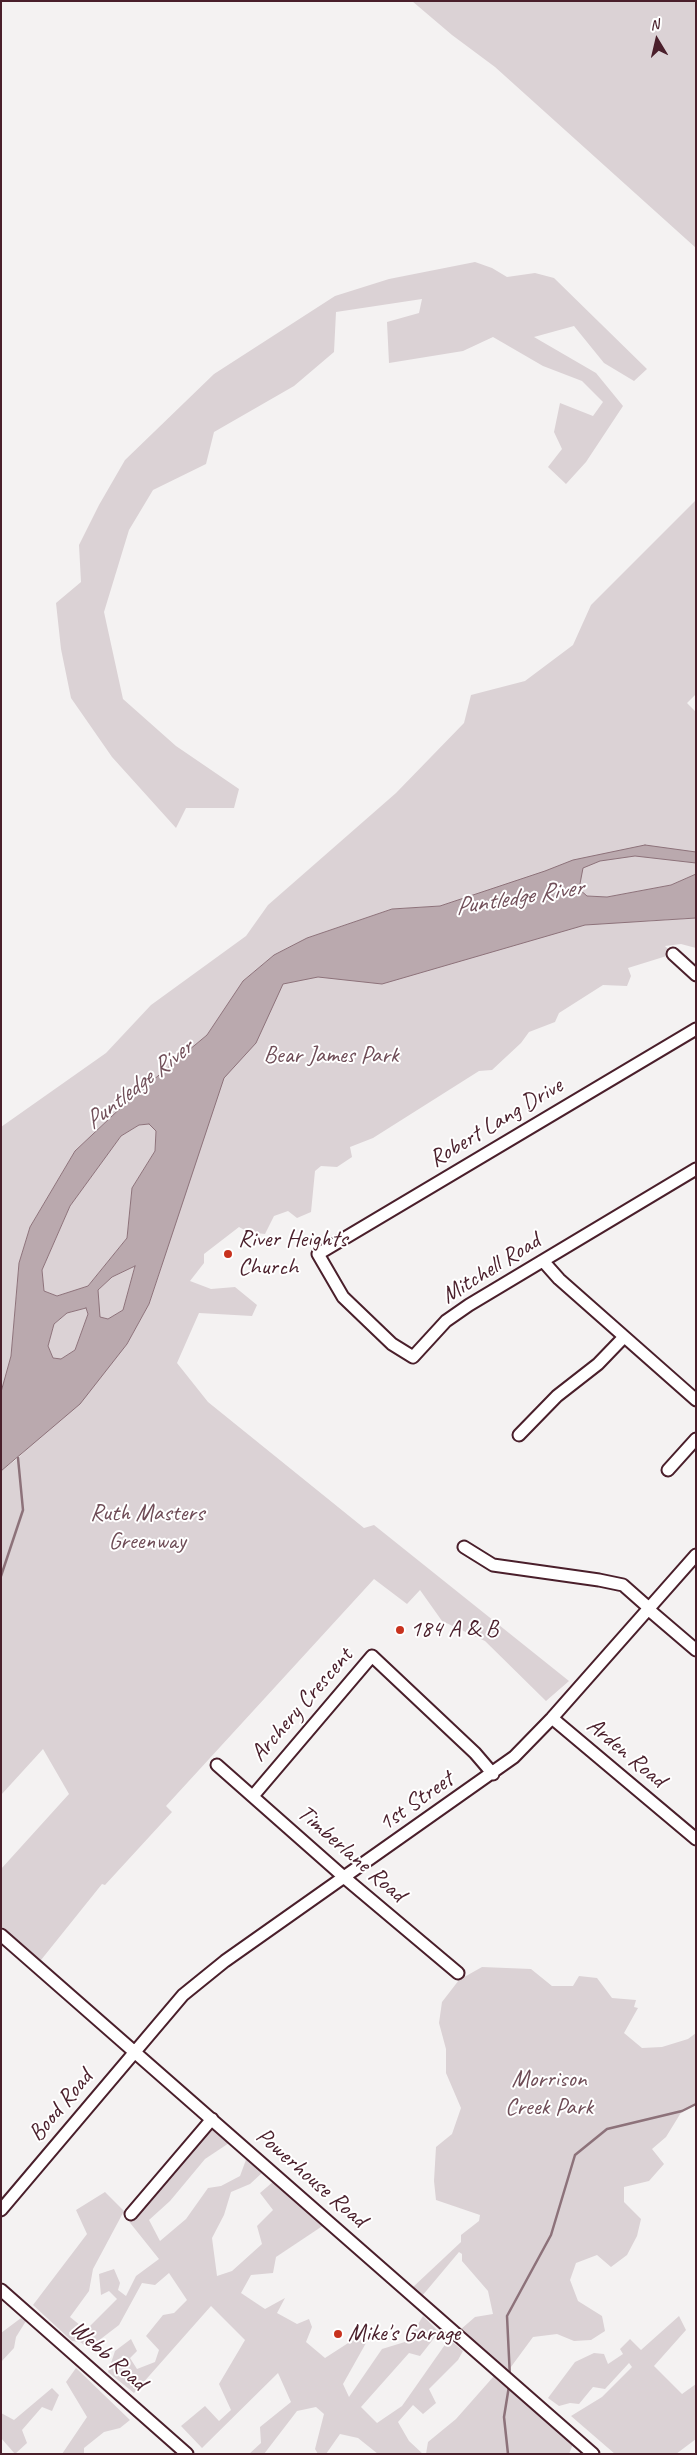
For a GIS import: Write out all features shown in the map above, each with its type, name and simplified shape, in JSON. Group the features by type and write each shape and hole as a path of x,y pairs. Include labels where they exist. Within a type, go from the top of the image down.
{"street":[{"path":"673,954 696,975"},
{"name":"Robert Lang Drive","path":"318,1254 696,1029"},
{"name":"Mitchell Road","path":"318,1254 343,1297 392,1344 413,1357 446,1321 469,1304 696,1169"},
{"path":"543,1261 559,1279 696,1400"},
{"path":"519,1435 557,1396 598,1364 624,1337"},
{"path":"668,1470 696,1439"},
{"path":"464,1547 493,1565 623,1585 696,1650"},
{"name":"1st Street","path":"133,2052 183,1995 204,1976 514,1758 552,1718 696,1555"},
{"name":"Archery Crescent","path":"253,1796 372,1656 475,1753 493,1774"},
{"name":"Arden Road","path":"552,1718 696,1839"},
{"name":"Timberlane Road","path":"217,1765 345,1878 458,1973"},
{"name":"Powerhouse Road","path":"1,1935 592,2454"},
{"name":"Bood Road","path":"1,2210 133,2052"},
{"path":"130,2214 212,2119"},
{"name":"Webb Road","path":"1,2290 187,2454"}],"green space":[{"path":"412,1 696,1 696,248 495,67 452,35"},
{"path":"475,262 492,268 507,277 535,273 554,278 647,369 634,381 604,363 574,326 534,337 596,373 623,406 586,462 566,484 548,467 562,449 554,432 560,403 593,416 603,402 582,381 543,366 493,337 463,351 389,363 387,322 419,313 422,299 336,312 334,352 294,386 214,432 206,464 153,490 129,530 104,612 123,699 176,746 239,789 234,808 186,808 176,828 112,757 71,698 61,649 56,603 81,582 79,545 99,505 125,460 214,374 335,296 389,279"},
{"path":"696,500 696,694 687,703 696,712 696,874 671,885 607,897 587,896 545,872 440,906 392,909 307,938 274,955 243,981 207,1035 128,1101 75,1151 30,1227 19,1263 11,1356 1,1392 1,1127 106,1053 151,1005 246,936 268,905 396,793 464,723 471,695 525,681 573,645 591,605"},
{"path":"634,916 640,922 696,918 696,948 681,944 665,946 673,954 628,968 631,976 627,986 603,985 559,1013 555,1022 529,1032 521,1043 492,1070 479,1071 373,1138 350,1147 352,1157 337,1167 321,1166 315,1171 311,1212 297,1218 288,1211 274,1216 265,1234 248,1232 239,1227 204,1254 204,1263 190,1281 211,1289 235,1287 257,1305 252,1316 199,1313 177,1363 208,1402 364,1528 374,1525 569,1681 546,1701 485,1641 442,1621 420,1590 407,1604 374,1579 166,1806 172,1812 105,1885 102,1884 41,1960 1,1926 1,1869 69,1794 43,1749 1,1795 1,1471 18,1458 127,1344 149,1304 162,1265 157,1256 206,1088 269,991 292,974"},
{"path":"150,1124 156,1131 155,1151 132,1188 127,1238 88,1286 57,1296 44,1291 42,1270 70,1206 121,1136 139,1125"},
{"path":"135,1266 123,1310 108,1319 99,1317 98,1290 112,1277"},
{"path":"86,1308 88,1314 75,1350 61,1359 53,1358 48,1346 54,1324 67,1313"},
{"name":"Morrison Creek Park","path":"482,1967 531,1969 552,1986 573,1986 579,1976 597,1978 612,1998 636,2000 634,2007 638,2008 624,2033 642,2048 662,2047 688,2039 696,2033 696,2103 682,2111 666,2137 652,2149 664,2164 649,2181 624,2187 624,2202 641,2219 637,2236 627,2255 611,2267 597,2255 576,2263 570,2280 578,2301 602,2316 605,2331 591,2340 574,2341 557,2334 533,2337 508,2371 460,2330 475,2317 493,2314 488,2291 462,2261 462,2254 459,2252 422,2296 412,2288 461,2242 461,2235 479,2221 480,2215 436,2200 434,2181 436,2147 452,2134 461,2108 446,2073 446,2049 439,2023 442,2002 459,1980"},
{"path":"210,2127 232,2141 205,2159 170,2201 149,2220 160,2241 186,2219 208,2188 221,2186 240,2176 247,2157 263,2172 250,2184 231,2192 224,2215 212,2238 217,2276 232,2271 262,2244 257,2226 273,2210 260,2193 274,2181 324,2225 276,2257 273,2273 251,2275 241,2293 265,2309 285,2298 277,2313 297,2324 309,2319 312,2327 306,2342 325,2358 359,2336 366,2343 343,2384 349,2397 382,2349 408,2341 423,2316 439,2332 420,2356 409,2353 361,2407 377,2423 402,2406 449,2339 463,2351 458,2360 429,2389 436,2403 423,2414 413,2405 398,2422 409,2441 423,2454 378,2454 358,2438 340,2434 326,2454 318,2454 315,2449 324,2414 316,2407 297,2411 264,2454 249,2454 261,2443 260,2427 291,2402 278,2373 202,2448 181,2426 205,2406 219,2421 231,2410 219,2384 245,2340 211,2306 134,2393 108,2372 115,2351 131,2339 137,2351 130,2358 137,2369 155,2362 159,2350 146,2336 163,2315 174,2313 187,2300 169,2273 155,2285 142,2283 119,2325 89,2348 80,2342 72,2341 33,2305 87,2234 76,2210 105,2192 124,2211 93,2269 89,2291 70,2317 86,2330 117,2299 109,2291 101,2295 99,2274 114,2269 120,2283 118,2290 126,2296 136,2276 159,2259 127,2219"},
{"path":"679,2316 686,2330 654,2366 682,2394 696,2384 696,2439 676,2454 615,2454 571,2416 602,2397 632,2367 629,2363 605,2389 593,2387 579,2404 570,2403 559,2406 548,2398 575,2362 594,2353 604,2354 608,2364 623,2354 620,2349 630,2339 641,2350"},
{"path":"21,2318 26,2321 16,2337 14,2348 1,2362 1,2333"},
{"path":"76,2368 130,2420 120,2428 104,2432 84,2448 84,2454 62,2454 87,2417 66,2382"},
{"path":"494,2376 573,2444 569,2454 426,2454 428,2442 456,2419"},
{"path":"52,2388 59,2395 52,2411 42,2407 22,2430 27,2443 15,2454 1,2438 1,2413 14,2420"}],"water":[{"name":"Puntledge River","path":"645,845 696,852 696,863 635,856 600,861 583,868 579,889 587,896 607,897 671,885 696,874 696,918 585,925 382,984 318,977 283,984 256,1043 224,1078 149,1304 127,1344 80,1404 1,1471 1,1392 11,1356 19,1263 30,1227 75,1151 128,1101 207,1035 243,981 274,955 307,938 392,909 440,906 573,860","holes":["149,1124 156,1131 155,1151 132,1188 127,1238 88,1286 57,1296 44,1291 42,1270 70,1206 121,1136 139,1125","135,1266 123,1310 108,1319 100,1317 98,1290 112,1277","86,1308 88,1314 75,1350 61,1359 53,1358 48,1346 54,1324 67,1313"]}],"waterway":[{"path":"1,1576 23,1510 18,1458"},
{"path":"510,2378 507,2316 551,2235 575,2155 607,2129 682,2111 696,2104"},
{"path":"508,2454 504,2417 509,2386"}],"place":[{"name":"River Heights Church","path":"228,1254"},
{"name":"184 A & B","path":"400,1630"},
{"name":"Mike's Garage","path":"338,2334"}],"park label":[{"name":"Bear James Park","path":"331,1056"},
{"name":"Ruth Masters Greenway","path":"147,1528"}]}
